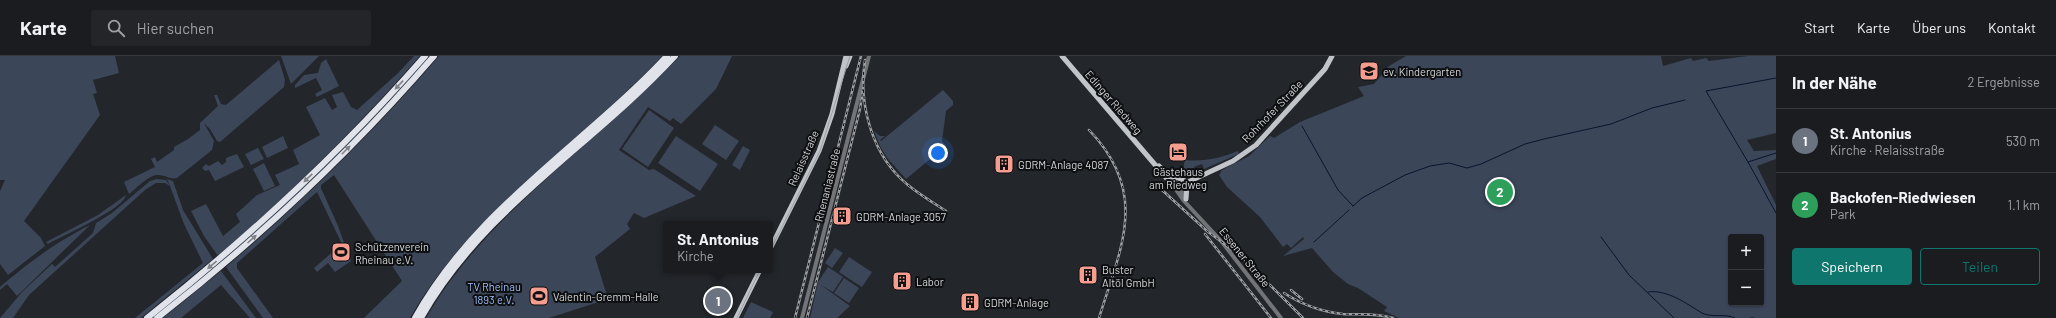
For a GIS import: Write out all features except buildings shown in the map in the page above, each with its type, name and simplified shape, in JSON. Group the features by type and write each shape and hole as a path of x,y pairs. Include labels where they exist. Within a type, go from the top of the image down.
{"highway":[{"path":"147,318 218,260 285,200 364,124 425,56"},
{"path":"157,318 232,257 304,192 376,120 434,56"},
{"path":"415,318 444,273 486,223 534,177 631,92 667,56"},
{"path":"421,318 448,276 492,226 541,178 632,99 674,56"}],"main road":[{"name":"Relaisstraße","path":"773,243 819,151 830,119 846,56"},
{"name":"Relaisstraße","path":"843,71 850,56"},
{"name":"Edinger Riedweg","path":"1062,56 1177,187"},
{"name":"Rohrhofer Straße","path":"1177,187 1244,154 1263,138 1328,65 1332,56"},
{"name":"Edinger Riedweg","path":"1152,160 1167,172 1177,187"},
{"path":"1167,172 1186,182 1186,199"},
{"path":"736,318 758,273"}],"street":[{"name":"Rhenaniastraße","path":"802,318 869,56"},
{"name":"Essener Straße","path":"1177,187 1192,209"},
{"name":"Essener Straße","path":"1177,187 1192,209 1222,242 1281,318"}],"green space":[{"path":"0,56 115,56 119,73 93,80 97,93 93,94 100,115 24,221 41,238 45,246 8,275 0,264 0,191 5,180 0,180"},
{"path":"281,56 319,56 291,84"},
{"path":"414,56 420,56 347,134 271,209 218,256 204,236 191,211 206,204 223,236 240,222 236,214 257,195 280,185 275,175 299,164 293,150 320,135 306,107 325,98 332,110 337,107 332,95 343,92 351,107 357,110 398,73"},
{"path":"428,56 431,56 337,157 267,223 169,306 154,318 151,318 214,266 411,75"},
{"path":"439,56 662,56 630,89 495,210 464,243 435,279 410,318 364,318 402,281 334,175 321,185 321,188 338,226 351,261 335,272 328,263 317,272 314,268 342,244 317,192 237,263 237,268 273,318 263,318 226,267 337,166 389,112"},
{"name":"TV Rheinau 1893 e.V.","path":"680,56 732,56 716,89 681,124 673,118 670,121 648,107 619,150 649,170 654,169 696,196 644,218 634,213 627,224 630,229 595,257 608,299 549,318 426,318 451,280 480,244 511,212 648,88"},
{"path":"1406,56 1661,56 1663,66 1691,58 1693,61 1706,58 1709,61 1748,56 1776,56 1776,133 1747,140 1754,151 1776,150 1776,159 1757,166 1776,205 1776,318 1399,318 1384,311 1387,307 1358,288 1348,284 1333,272 1312,248 1283,256 1304,239 1303,237 1291,248 1287,244 1283,247 1260,217 1227,187 1219,175 1222,170 1249,156 1270,136 1274,138 1300,122 1364,96 1358,87 1374,84 1389,66"},
{"path":"326,59 339,86 317,97 315,94 322,90 316,78 295,88 295,85 304,75 318,73 321,63"},
{"path":"279,60 285,80 284,87 220,142 217,141 210,129 204,123 214,141 212,150 177,178 155,175 147,179 129,194 124,182 155,167 151,159 155,157 157,162 174,150 174,147 200,130 200,123 218,106 214,95 217,95 221,104 226,105"},
{"path":"943,90 953,101 953,105 946,111 942,141 946,146 906,179 888,159 881,148 874,131 880,136 885,136 880,140 881,141"},
{"path":"649,110 674,128 648,167 622,149"},
{"path":"715,125 739,141 726,160 702,144"},
{"path":"283,136 288,148 267,158 262,147"},
{"path":"676,136 718,164 700,191 658,163"},
{"path":"743,146 750,150 740,170 732,165"},
{"path":"258,148 264,159 251,165 245,154"},
{"path":"1238,151 1239,154 1204,169 1202,164 1194,167 1196,173 1184,176 1182,174 1185,160 1212,159"},
{"path":"237,154 244,167 215,181 209,170 205,171 202,168 206,164 209,166 218,161 222,165 226,162 226,158"},
{"path":"264,163 275,186 264,191 253,169"},
{"path":"157,179 166,180 170,186 165,183 156,183 145,190 29,295 13,318 0,318 23,291 52,264 55,267 93,233 96,223 112,213 150,181"},
{"path":"167,179 173,181 183,210 213,259 141,318 135,318 203,263 184,224"},
{"path":"126,195 123,201 104,215 48,244 46,242 98,215"},
{"path":"90,225 17,296 7,284 0,290 0,287 43,253"},
{"path":"835,248 843,253 832,268 825,263"},
{"path":"849,257 864,267 854,282 839,272"},
{"path":"828,267 843,277 833,292 821,285 850,306 837,318 810,318 818,282"},
{"path":"864,267 872,272 862,287 854,282"},
{"path":"221,271 256,318 250,318 221,285 181,318 163,318"},
{"path":"844,278 859,288 849,303 834,293"},
{"path":"751,302 773,312 770,318 743,318"}],"waterway":[{"path":"1748,162 1706,91 1776,78"},
{"path":"1353,206 1362,198 1405,175 1430,166 1449,163 1467,168 1481,164 1525,144 1611,124 1652,108 1685,100"},
{"path":"1302,126 1338,190 1353,206"},
{"path":"1776,153 1748,162 1776,213"},
{"path":"1314,242 1349,210"},
{"path":"1601,237 1629,275 1674,318"},
{"path":"1648,292 1669,295 1702,313 1735,318"}],"tram line":[{"path":"773,245 820,151 850,56"},
{"path":"737,318 759,273"}],"railway":[{"path":"795,318 861,56"},
{"path":"865,60 863,77 866,111 870,128 885,159 908,185 946,211"},
{"path":"807,318 860,109 863,89"},
{"path":"1089,130 1108,153 1119,176 1125,198 1125,221 1122,244 1099,318"},
{"path":"1162,190 1207,231 1242,257 1303,318"},
{"path":"1205,234 1271,318"},
{"path":"1291,290 1302,299"},
{"path":"1284,293 1305,304 1328,311 1343,314 1380,315 1393,318"}],"place":[{"name":"ev. Kindergarten","path":"1369,71"},
{"name":"Gästehaus am Riedweg","path":"1178,152"},
{"name":"GDRM-Anlage 4087","path":"1004,164"},
{"name":"Backofen-Riedwiesen","path":"1500,192"},
{"name":"GDRM-Anlage 3057","path":"842,216"},
{"name":"Schützenverein Rheinau e.V.","path":"341,252"},
{"name":"Buster Altöl GmbH","path":"1088,275"},
{"name":"Labor","path":"902,281"},
{"name":"Valentin-Gremm-Halle","path":"539,296"},
{"name":"St. Antonius","path":"718,301"},
{"name":"GDRM-Anlage","path":"970,302"}]}
